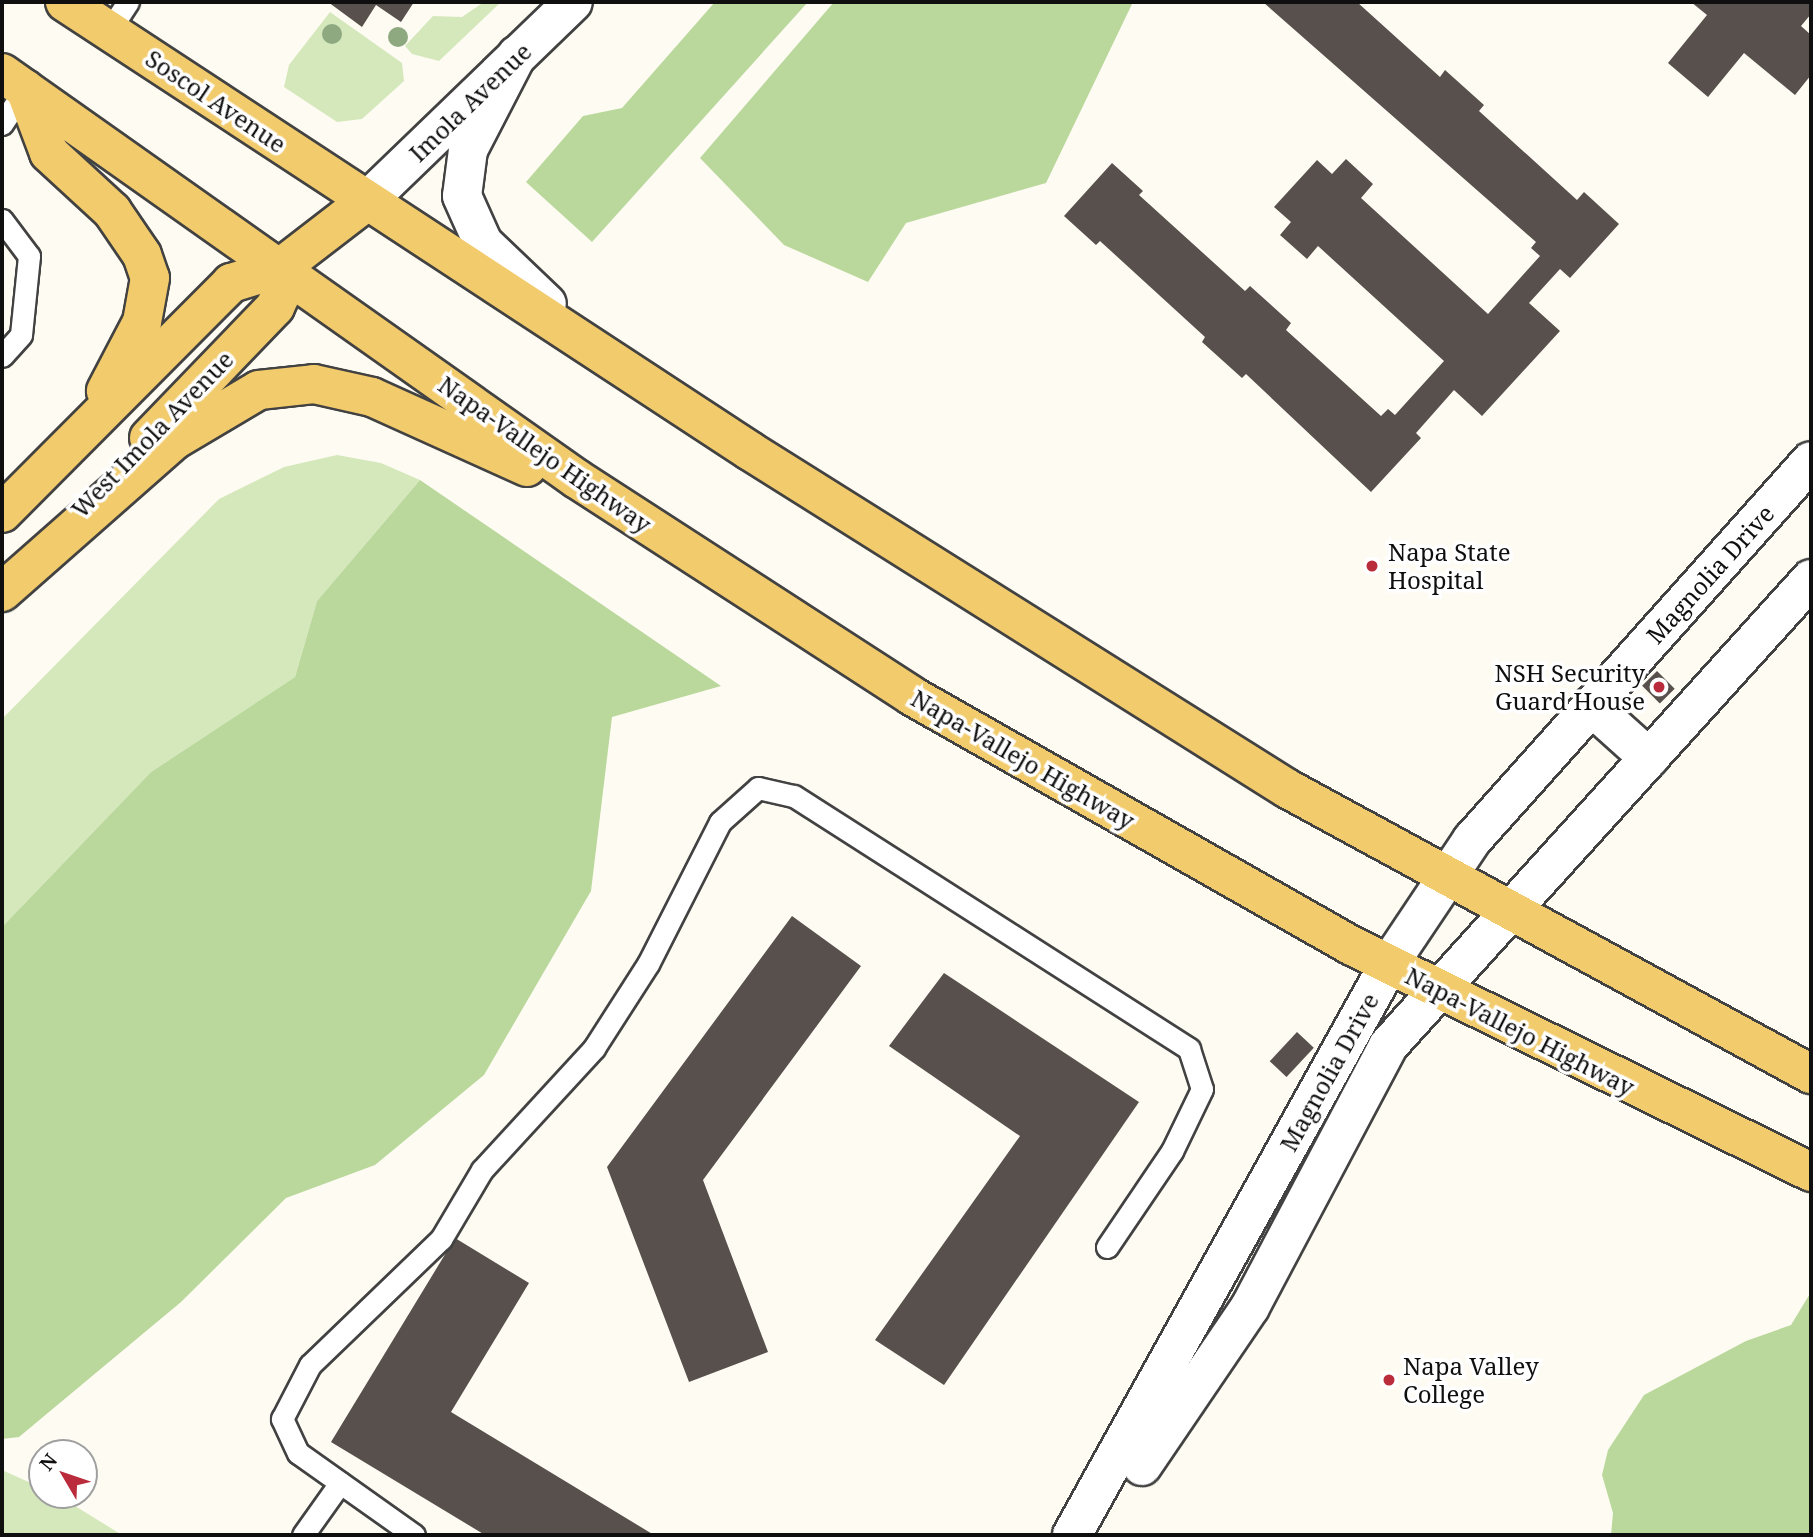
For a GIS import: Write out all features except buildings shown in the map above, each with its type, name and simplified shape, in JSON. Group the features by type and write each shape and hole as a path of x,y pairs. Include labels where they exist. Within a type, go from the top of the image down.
{"main road":[{"name":"Soscol Avenue","path":"65,2 118,16 367,201"},
{"path":"13,81 280,268"},
{"path":"13,81 49,153 112,211 142,255 151,284 129,351 63,452"},
{"name":"West Imola Avenue","path":"5,502 63,452 232,283 280,268 367,201"},
{"path":"367,201 617,365 1288,789 1811,1074"},
{"name":"West Imola Avenue","path":"2,592 275,307 281,294 280,268"},
{"name":"Napa-Vallejo Highway","path":"280,268 643,523 912,696 1388,964 1811,1172"},
{"path":"2,592 173,441 243,396 294,384 352,391 407,410 643,523"}],"street":[{"name":"Imola Avenue","path":"367,201 573,2"},
{"path":"517,55 463,165 466,212 497,259 617,365"},
{"name":"Magnolia Drive","path":"1072,1535 1388,964 1472,840 1811,461"},
{"name":"Magnolia Drive","path":"1103,1535 1168,1421 1250,1307 1388,1045 1440,991 1508,909 1811,579"},
{"path":"1591,706 1649,758"}],"lane":[{"path":"2,124 13,81"},
{"path":"2,220 29,256 21,335 2,356"},
{"path":"414,1535 298,1453 282,1419 310,1364 441,1239 482,1170 594,1048 648,964 720,822 758,789 794,796 1189,1049 1202,1089 1172,1151 1107,1247"},
{"path":"303,1535 340,1483"}],"green space":[{"path":"484,2 501,2 439,61 412,54 405,46 433,16 462,17"},
{"path":"715,2 808,2 592,242 526,182 583,116 622,108"},
{"path":"834,2 1133,2 1046,183 906,223 868,282 784,245 700,158"},
{"path":"330,12 402,63 404,81 362,119 337,122 284,87 289,65"},
{"path":"337,455 381,463 420,480 317,601 295,677 151,772 2,927 2,719 219,499 284,467"},
{"path":"420,480 721,686 612,717 591,891 484,1075 375,1165 286,1198 181,1302 19,1437 2,1439 2,927 151,772 295,677 317,601"},
{"path":"1811,1292 1811,1535 1611,1535 1613,1513 1602,1475 1608,1450 1644,1395 1746,1341 1791,1325"},
{"path":"2,1470 28,1482 28,1509 80,1509 122,1535 2,1535"}],"place":[{"name":"Napa State Hospital","path":"1372,566"},
{"name":"NSH Security Guard House","path":"1659,687"},
{"name":"Napa Valley College","path":"1389,1380"}]}
